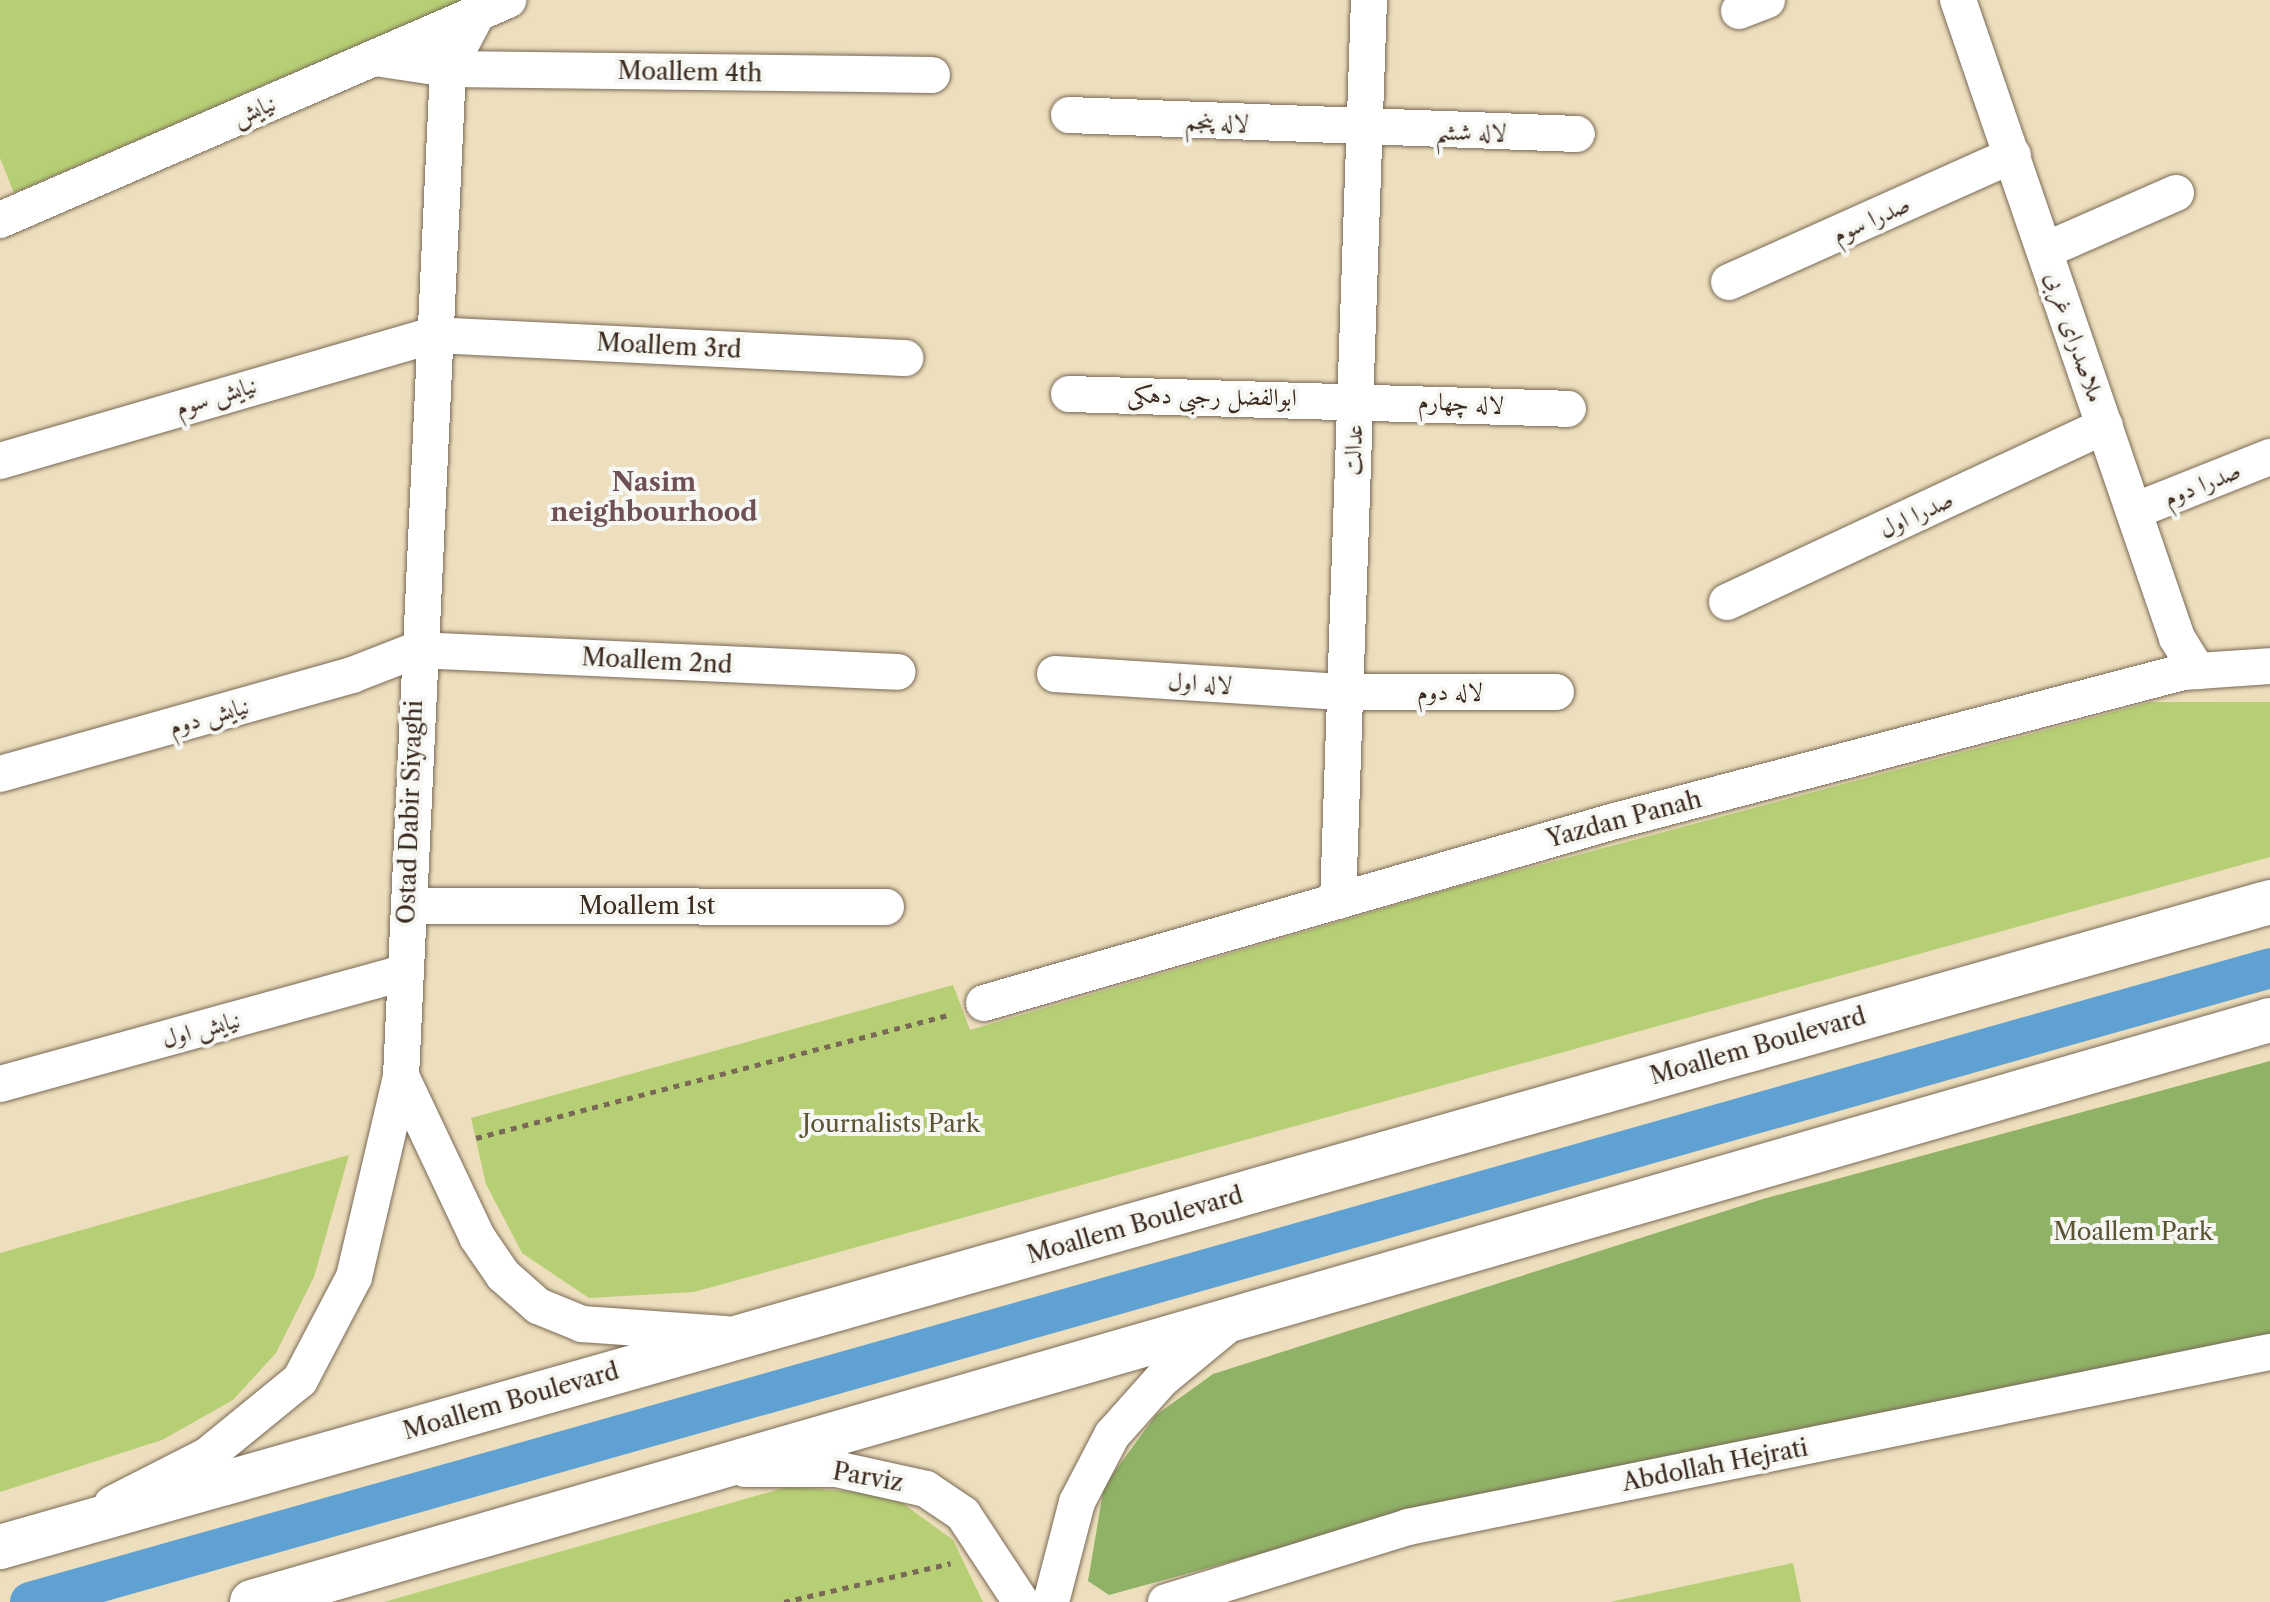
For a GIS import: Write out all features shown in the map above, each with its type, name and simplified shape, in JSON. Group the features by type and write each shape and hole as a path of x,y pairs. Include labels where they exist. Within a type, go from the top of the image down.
{"main road":[{"name":"Moallem Boulevard","path":"0,1547 2270,902"},
{"path":"252,1602 2270,1020"}],"street":[{"name":"عدالت","path":"1338,901 1369,0"},
{"name":"ملاصدرای غربی","path":"1958,0 2177,638 2198,671"},
{"name":"نيايش","path":"0,220 493,7"},
{"path":"448,69 493,7"},
{"name":"Moallem 4th","path":"375,58 448,69 932,75"},
{"name":"Ostad Dabir Siyaghi","path":"448,69 416,650 409,906 402,973 401,1076 477,1237 503,1275 538,1306 582,1324 742,1335"},
{"name":"لاله پنجم","path":"1069,115 1365,130"},
{"name":"لاله ششم","path":"1365,130 1577,134"},
{"name":"صدرا سوم","path":"1729,282 2013,155"},
{"path":"2046,250 2176,193"},
{"name":"Moallem 3rd","path":"433,335 905,358"},
{"name":"نیایش سوم","path":"0,461 433,335"},
{"name":"ابوالفضل رجبی دهکی","path":"1069,394 1355,398"},
{"name":"لاله چهارم","path":"1355,398 1568,409"},
{"name":"صدرا اول","path":"1727,602 2105,426"},
{"name":"صدرا دوم","path":"2134,511 2270,457"},
{"name":"Moallem 2nd","path":"416,650 897,672"},
{"name":"نیایش دوم","path":"0,774 352,675 416,650"},
{"name":"Yazdan Panah","path":"984,1003 1626,818 2198,671 2270,666"},
{"name":"لاله اول","path":"1055,674 1345,692"},
{"name":"لاله دوم","path":"1345,692 1556,692"},
{"name":"Moallem 1st","path":"409,906 886,907"},
{"name":"نیایش اول","path":"0,1084 402,973"},
{"path":"69,1527 208,1455 300,1380 354,1277 401,1076"},
{"path":"1051,1602 1077,1502 1112,1435 1161,1380 1235,1319"},
{"name":"Abdollah Hejrati","path":"1166,1602 1408,1527 2270,1352"},
{"name":"Parviz","path":"708,1471 884,1475 926,1489 963,1514 1021,1602"}],"path":[{"path":"476,1138 984,1003"},
{"path":"784,1602 991,1554"}],"green space":[{"path":"0,0 463,0 14,193 0,158"},
{"name":"Journalists Park","path":"2151,702 2270,702 2270,857 694,1292 589,1298 522,1253 486,1184 471,1118 953,985 970,1030 1457,887"},
{"name":"Moallem Park","path":"2270,1061 2270,1336 1438,1505 1109,1595 1088,1581 1104,1486 1156,1415 1213,1374 1763,1199"},
{"path":"349,1155 314,1277 276,1353 233,1400 162,1440 0,1492 0,1253"},
{"path":"787,1487 890,1494 953,1540 983,1602 384,1602"},
{"path":"1793,1563 1801,1602 1610,1602"}],"waterway":[{"path":"30,1602 2270,968"}],"district":[{"name":"Nasim neighbourhood","path":"654,498"}]}
